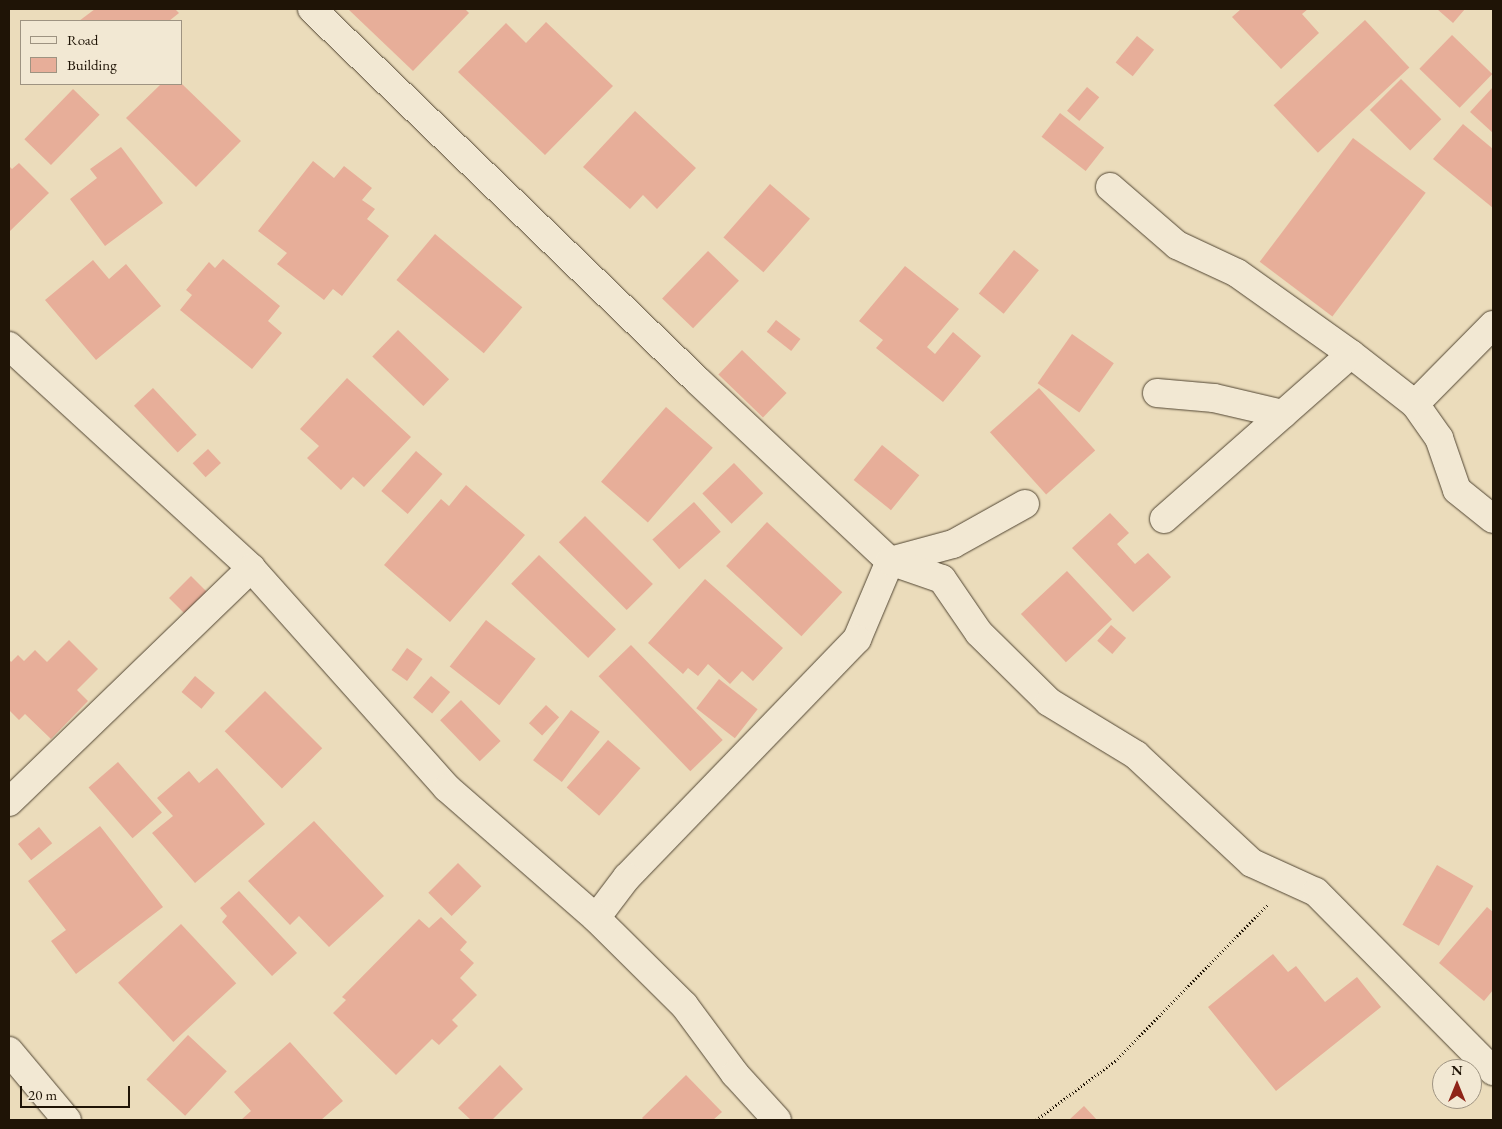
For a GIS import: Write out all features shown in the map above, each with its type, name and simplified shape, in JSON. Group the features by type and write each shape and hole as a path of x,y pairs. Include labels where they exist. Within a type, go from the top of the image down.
{"street":[{"path":"312,9 698,381 890,561 942,579 979,633 1049,702 1136,755 1252,863 1316,892 1493,1071"},
{"path":"1110,187 1177,245 1237,273 1352,354 1415,404 1439,438 1457,490 1493,520"},
{"path":"1415,404 1493,325"},
{"path":"9,346 251,568 447,788 596,918 684,1004 735,1074 777,1120"},
{"path":"1164,519 1352,354"},
{"path":"1157,393 1214,398 1284,414"},
{"path":"890,561 953,544 1025,504"},
{"path":"596,918 627,877 857,639 890,561"},
{"path":"9,802 251,568"},
{"path":"9,1051 67,1120"}],"path":[{"path":"1036,1120 1115,1061 1266,905 1316,892"}],"building":[{"path":"95,9 175,9 179,13 170,20 80,20"},
{"path":"348,9 465,9 469,13 413,71"},
{"path":"1241,9 1308,9 1302,14 1319,33 1281,69 1232,17"},
{"path":"1437,9 1465,9 1453,23"},
{"path":"1365,20 1409,68 1318,153 1274,105"},
{"path":"546,22 613,86 545,155 458,72 506,23 526,43"},
{"path":"1452,35 1492,74 1460,108 1419,69"},
{"path":"1137,36 1154,50 1133,76 1116,62"},
{"path":"1401,79 1441,119 1410,150 1370,110"},
{"path":"182,84 241,141 196,187 126,118 160,85"},
{"path":"1087,87 1099,97 1079,121 1067,111"},
{"path":"1493,87 1493,133 1470,112"},
{"path":"73,89 100,115 51,165 24,139"},
{"path":"635,111 696,168 657,209 643,195 630,209 583,167"},
{"path":"1060,113 1104,147 1086,171 1042,137"},
{"path":"1463,124 1493,149 1493,208 1433,159"},
{"path":"1353,138 1426,193 1332,317 1260,262"},
{"path":"121,147 163,203 105,246 70,199 97,178 90,169"},
{"path":"313,161 334,178 344,166 372,188 362,200 375,209 367,219 389,236 342,296 333,289 324,300 277,264 287,253 258,231"},
{"path":"19,163 49,193 9,232 9,166 12,169"},
{"path":"770,184 810,219 763,272 723,238"},
{"path":"435,234 522,307 484,353 396,280"},
{"path":"1014,250 1039,270 1004,314 979,294"},
{"path":"708,251 739,281 693,328 662,298"},
{"path":"223,259 280,306 268,321 282,333 252,369 180,310 192,295 186,290 209,262 215,268"},
{"path":"93,260 109,279 126,264 161,306 96,360 45,300"},
{"path":"905,266 959,309 927,347 935,354 953,332 981,356 943,402 876,348 883,340 859,321"},
{"path":"776,320 800,339 791,351 767,332"},
{"path":"398,330 449,379 423,406 372,357"},
{"path":"1072,334 1114,363 1079,412 1038,383"},
{"path":"742,350 787,393 763,418 718,374"},
{"path":"347,378 411,437 364,487 353,477 341,490 307,458 319,446 300,429"},
{"path":"153,388 197,435 178,453 134,406"},
{"path":"1039,388 1095,450 1046,495 990,432"},
{"path":"666,407 713,448 648,522 601,482"},
{"path":"882,445 919,475 891,510 854,480"},
{"path":"208,449 221,463 206,477 193,463"},
{"path":"416,451 442,474 408,514 381,491"},
{"path":"734,463 763,493 732,524 702,494"},
{"path":"466,485 525,535 450,622 384,565 441,499 449,506"},
{"path":"694,502 721,532 679,569 652,539"},
{"path":"1110,513 1129,533 1117,544 1135,564 1148,553 1171,577 1133,612 1072,548"},
{"path":"585,516 653,584 627,610 559,542"},
{"path":"767,522 842,592 801,636 726,566"},
{"path":"539,555 616,629 588,658 511,584"},
{"path":"1067,571 1112,619 1066,662 1021,614"},
{"path":"191,576 207,592 185,614 169,598"},
{"path":"705,579 783,648 753,681 742,671 730,684 708,664 698,676 688,668 683,674 648,643"},
{"path":"486,620 536,659 499,705 450,666"},
{"path":"1111,625 1126,638 1112,654 1097,641"},
{"path":"69,640 98,669 77,690 88,701 51,739 25,714 19,720 9,710 9,659 11,662 18,655 24,661 35,650 47,662"},
{"path":"631,645 723,740 690,771 599,676"},
{"path":"407,648 423,659 407,681 392,670"},
{"path":"195,676 215,693 201,709 182,692"},
{"path":"431,676 450,692 432,714 413,697"},
{"path":"719,679 758,709 735,738 696,708"},
{"path":"265,691 322,748 282,789 225,731"},
{"path":"461,700 501,741 480,761 440,720"},
{"path":"546,705 559,717 542,736 529,723"},
{"path":"571,710 600,732 562,782 533,760"},
{"path":"608,740 640,768 599,816 567,788"},
{"path":"118,762 162,813 133,838 89,788"},
{"path":"217,768 265,824 195,883 152,833 173,816 157,798 189,771 199,783"},
{"path":"314,821 384,896 329,947 299,916 290,925 248,881"},
{"path":"100,826 163,907 76,974 51,941 66,930 28,881"},
{"path":"39,827 52,843 31,860 18,844"},
{"path":"458,863 481,886 452,916 428,893"},
{"path":"1437,865 1473,886 1439,946 1402,925"},
{"path":"239,891 297,953 272,976 222,922 227,916 220,908"},
{"path":"1487,907 1493,912 1493,990 1484,1001 1439,963"},
{"path":"441,917 467,942 460,950 474,963 460,978 477,995 452,1020 458,1026 439,1045 432,1039 396,1075 333,1013 346,1000 342,997 419,919 429,928"},
{"path":"181,924 236,983 173,1042 118,983"},
{"path":"1273,954 1288,972 1296,966 1325,1002 1357,977 1381,1007 1276,1091 1208,1007"},
{"path":"188,1035 227,1071 185,1116 146,1080"},
{"path":"290,1042 343,1101 321,1120 241,1120 251,1111 234,1092"},
{"path":"500,1065 523,1089 492,1120 471,1120 458,1108"},
{"path":"686,1075 722,1112 713,1120 644,1120 642,1118"},
{"path":"1084,1106 1097,1120 1069,1120"}]}
